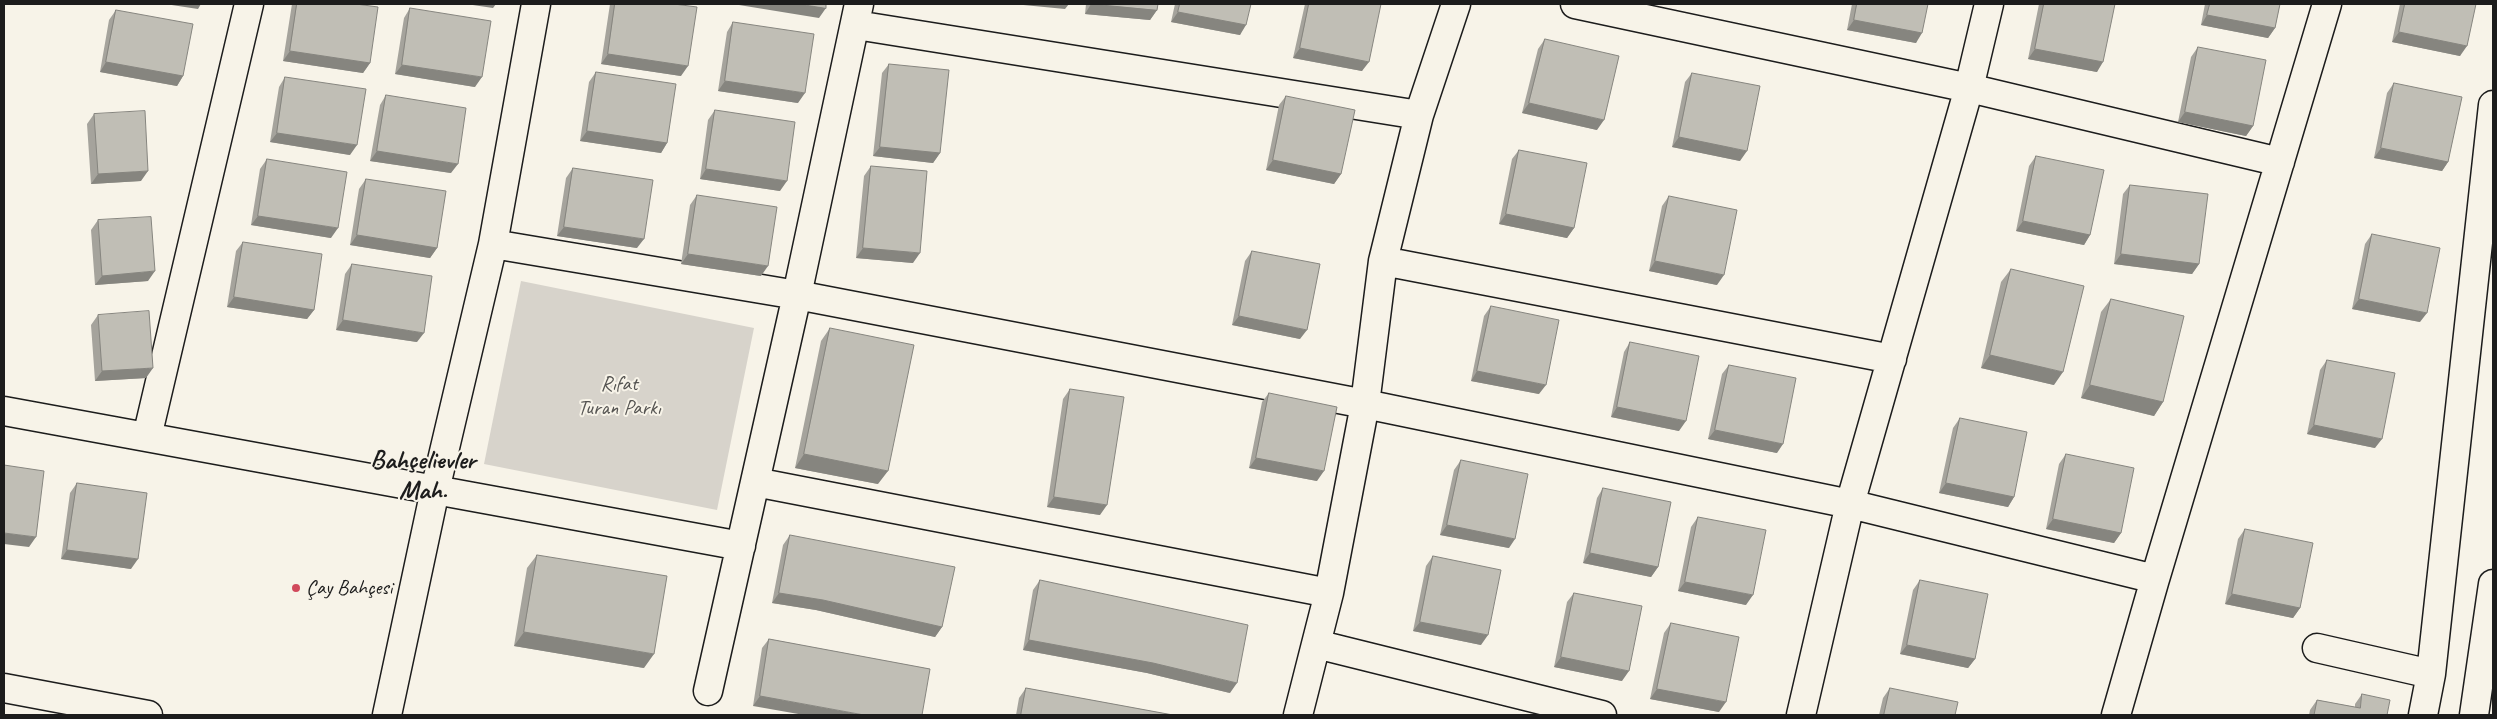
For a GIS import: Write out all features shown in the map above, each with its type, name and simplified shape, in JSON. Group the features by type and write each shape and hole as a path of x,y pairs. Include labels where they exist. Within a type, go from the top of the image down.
{"main road":[{"path":"147,437 249,4"},
{"path":"387,715 435,490 493,244 536,4"},
{"path":"1298,715 1329,593 1365,404 1383,261 1418,115 1456,4"},
{"path":"1575,4 1969,88 2280,162"},
{"path":"1801,715 1850,504 1969,88 1989,4"},
{"path":"2116,715 2327,4"},
{"path":"708,691 756,482 858,15 1418,115"},
{"path":"2423,715 2431,674 2493,106"},
{"path":"493,244 797,295 1365,404 1850,504 2155,579"},
{"path":"1383,261 1892,359"},
{"path":"4,411 741,546"},
{"path":"756,482 1329,593"},
{"path":"2474,715 2486,682 2493,584"},
{"path":"1316,644 1602,715"},
{"path":"2318,648 2431,674"},
{"path":"4,688 148,715"}],"green space":[{"name":"Rıfat Turan Parkı","path":"521,281 754,328 717,510 484,464"}],"building":[{"path":"297,4 356,4 378,7 370,63 290,51"},
{"path":"615,4 674,4 697,7 688,66 608,54"},
{"path":"799,4 826,4 826,8"},
{"path":"1091,4 1158,4 1157,10"},
{"path":"1180,4 1251,4 1246,25 1178,12"},
{"path":"1309,4 1381,4 1369,62 1300,48"},
{"path":"1857,4 1928,4 1922,33 1854,20"},
{"path":"2044,4 2115,4 2103,62 2035,49"},
{"path":"2210,4 2280,4 2275,28 2207,15"},
{"path":"2405,4 2476,4 2467,46 2399,32"},
{"path":"410,8 491,21 482,77 402,65"},
{"path":"116,10 193,24 183,76 106,62"},
{"path":"733,22 814,34 805,93 725,81"},
{"path":"1545,39 1619,56 1604,120 1529,103"},
{"path":"2198,47 2266,60 2253,126 2185,112"},
{"path":"889,64 949,70 940,153 880,147"},
{"path":"596,72 676,84 667,143 587,131"},
{"path":"1692,73 1760,86 1747,151 1679,137"},
{"path":"285,77 366,89 357,145 277,133"},
{"path":"2394,83 2462,97 2448,162 2381,148"},
{"path":"386,95 466,108 458,164 377,151"},
{"path":"1286,96 1355,110 1341,174 1273,160"},
{"path":"715,110 795,122 787,181 706,169"},
{"path":"145,111 148,171 98,174 94,114"},
{"path":"1519,150 1587,163 1574,228 1506,214"},
{"path":"2036,156 2104,170 2090,235 2023,221"},
{"path":"267,159 347,172 338,228 258,216"},
{"path":"871,166 927,171 920,253 863,248"},
{"path":"573,168 653,180 644,239 564,227"},
{"path":"366,179 446,191 437,248 357,235"},
{"path":"2130,185 2208,194 2199,264 2121,254"},
{"path":"697,195 777,207 768,266 688,254"},
{"path":"1669,196 1737,210 1724,275 1655,261"},
{"path":"151,217 155,271 102,276 98,220"},
{"path":"2372,234 2440,248 2427,313 2359,299"},
{"path":"243,242 322,254 314,310 234,297"},
{"path":"1252,251 1320,264 1307,330 1239,316"},
{"path":"352,264 432,276 424,333 343,320"},
{"path":"2011,269 2084,286 2063,372 1990,355"},
{"path":"2111,299 2184,316 2163,402 2090,385"},
{"path":"1491,306 1559,320 1546,385 1477,371"},
{"path":"149,311 153,368 102,371 98,315"},
{"path":"830,328 914,345 888,471 804,454"},
{"path":"1630,342 1699,356 1686,421 1617,407"},
{"path":"2327,360 2395,373 2382,439 2314,425"},
{"path":"1729,365 1796,378 1783,444 1715,430"},
{"path":"1070,389 1124,397 1107,505 1054,497"},
{"path":"1269,393 1337,407 1324,471 1256,458"},
{"path":"1960,418 2027,432 2014,497 1946,483"},
{"path":"2066,454 2134,468 2121,533 2053,519"},
{"path":"1461,460 1528,474 1515,539 1447,525"},
{"path":"4,465 44,471 36,537 4,533"},
{"path":"77,483 147,493 138,559 67,550"},
{"path":"1603,488 1671,502 1658,567 1590,553"},
{"path":"1698,517 1766,530 1753,595 1685,582"},
{"path":"2245,529 2313,543 2300,608 2232,594"},
{"path":"790,535 955,567 942,627 823,600 779,593"},
{"path":"537,555 667,576 654,654 524,632"},
{"path":"1433,556 1501,570 1488,635 1420,622"},
{"path":"1040,580 1248,625 1237,683 1153,663 1029,640"},
{"path":"1920,580 1988,594 1975,659 1907,645"},
{"path":"1574,593 1642,606 1629,671 1561,657"},
{"path":"1671,623 1739,637 1726,702 1657,689"},
{"path":"769,639 930,669 922,715 864,715 760,696"},
{"path":"1026,688 1173,715 1021,715"},
{"path":"1890,688 1958,702 1955,715 1884,715"},
{"path":"2362,694 2390,700 2387,715 2314,715 2317,700 2360,708"}],"place":[{"name":"Çay Bahçesi","path":"296,588"}],"district":[{"name":"Bahçelievler Mah.","path":"423,476"}]}
